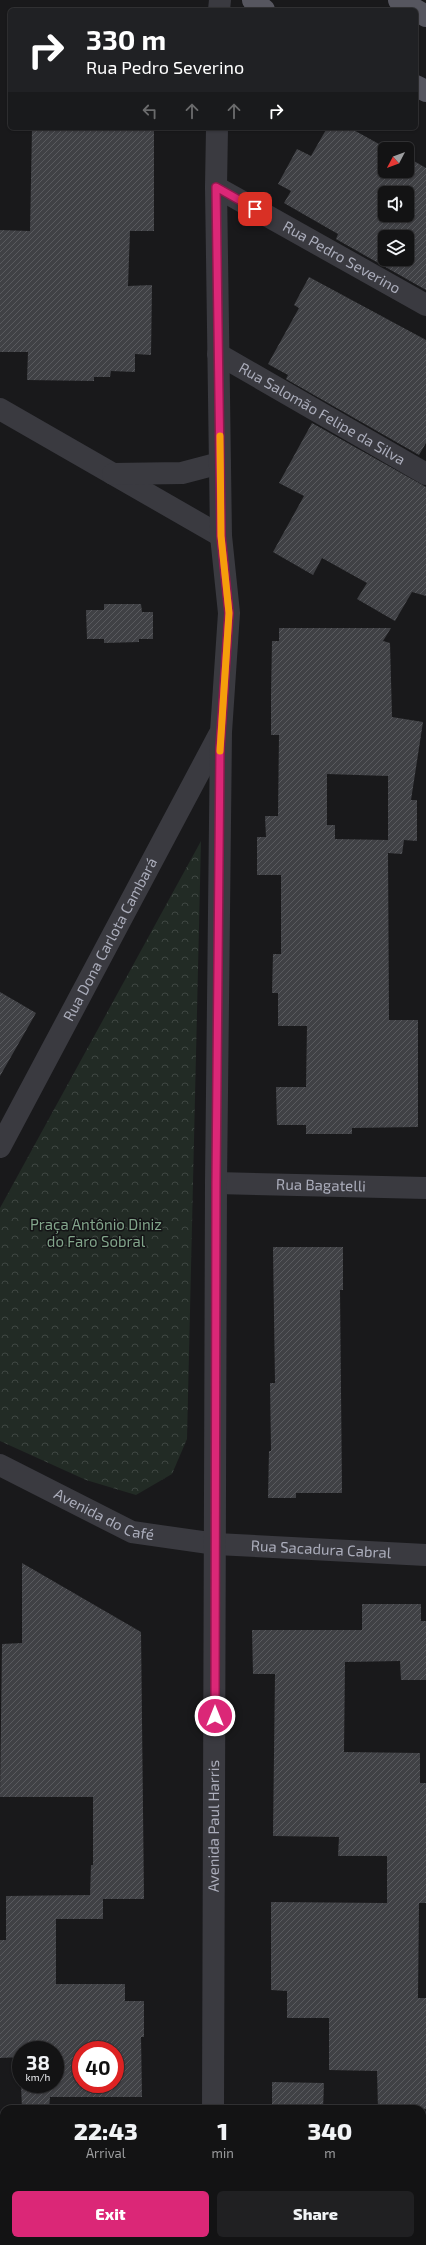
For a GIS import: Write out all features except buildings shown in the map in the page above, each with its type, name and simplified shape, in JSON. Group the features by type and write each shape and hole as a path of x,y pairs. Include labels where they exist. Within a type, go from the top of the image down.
{"main road":[{"path":"253,0 262,8"},
{"path":"399,0 412,8"}],"street":[{"name":"Avenida Paul Harris","path":"213,2105 216,1183 221,732 229,613 221,536 216,187 217,130"},
{"name":"Rua Pedro Severino","path":"216,187 426,305"},
{"name":"Rua Salomão Felipe da Silva","path":"218,354 426,474"},
{"path":"0,409 221,536"},
{"path":"113,474 182,473 220,463"},
{"name":"Rua Dona Carlota Cambará","path":"0,1147 221,732"},
{"name":"Rua Bagatelli","path":"216,1183 426,1188"},
{"name":"Avenida do Café","path":"0,1465 132,1532 216,1544"},
{"name":"Rua Sacadura Cabral","path":"216,1544 426,1555"}],"green space":[{"name":"Praça Antônio Diniz do Faro Sobral","path":"201,841 187,1439 172,1474 136,1495 86,1480 0,1441 0,1208"}],"slow traffic":[{"path":"220,436 221,536 229,613 220,751"}],"route":[{"path":"215,1716 216,1183 220,748 229,613 221,536 216,187 255,209"}]}
